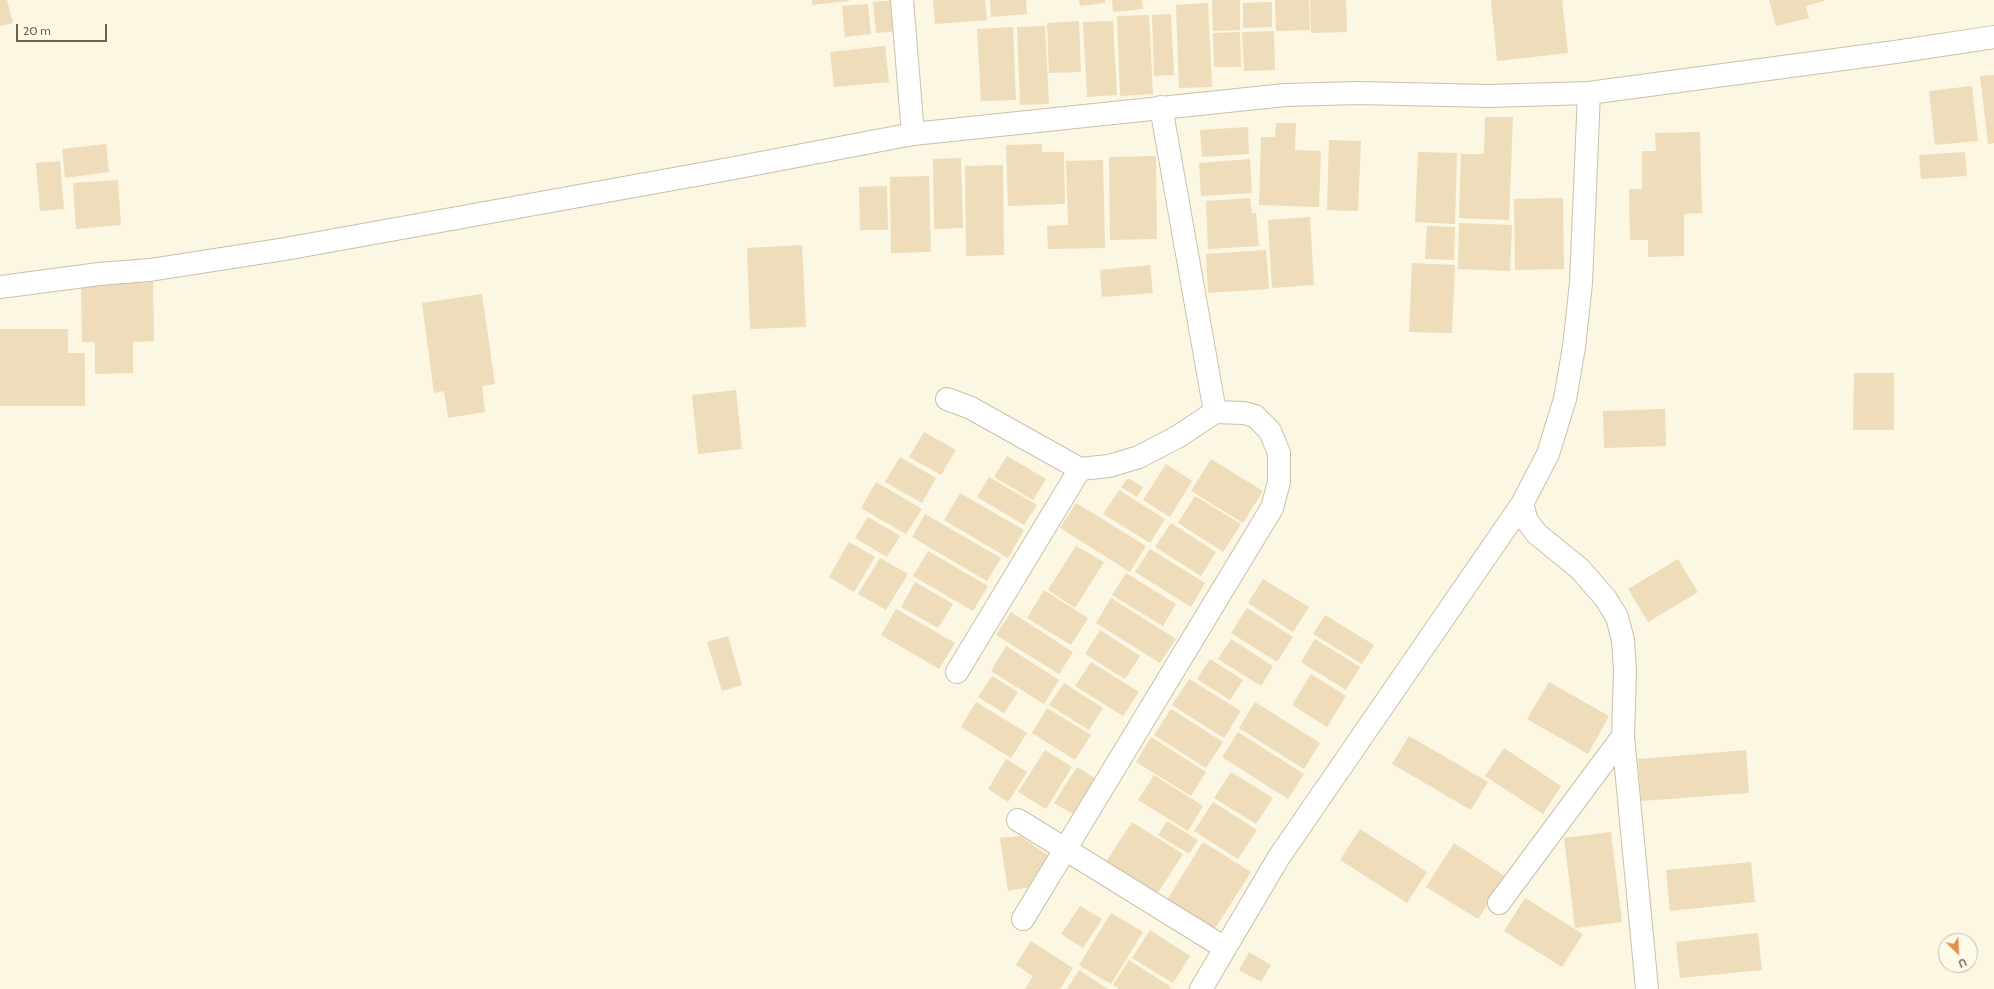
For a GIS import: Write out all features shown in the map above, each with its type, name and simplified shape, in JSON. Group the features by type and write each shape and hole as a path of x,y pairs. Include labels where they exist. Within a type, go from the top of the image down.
{"street":[{"path":"902,0 913,134"},
{"path":"0,287 99,274 150,270 285,249 729,169 913,134 1285,95 1358,93 1489,96 1589,93 1895,52 1994,37"},
{"path":"1201,989 1279,857 1522,504 1548,454 1565,399 1574,347 1581,283 1589,93"},
{"path":"1160,107 1214,412"},
{"path":"948,399 972,408 1080,469 1109,466 1139,457 1179,436 1214,412 1244,413 1255,416 1270,431 1279,453 1279,482 1272,508 1023,919"},
{"path":"957,672 1080,469"},
{"path":"1522,504 1527,521 1536,534 1580,569 1606,599 1617,616 1623,640 1625,671 1623,736 1647,989"},
{"path":"1499,903 1623,736"},
{"path":"1018,820 1225,948"}],"building":[{"path":"0,0 7,0 13,23 0,26"},
{"path":"812,0 849,0 849,1 812,5"},
{"path":"896,0 899,31 876,33 873,2"},
{"path":"933,0 985,0 987,20 935,24"},
{"path":"990,0 1026,0 1027,14 991,17"},
{"path":"1079,0 1105,0 1105,3 1080,6"},
{"path":"1112,0 1142,0 1143,9 1113,12"},
{"path":"1212,0 1240,0 1240,30 1213,31"},
{"path":"1275,0 1309,0 1310,30 1276,31"},
{"path":"1310,0 1346,0 1347,32 1311,33"},
{"path":"1491,0 1562,0 1568,53 1497,61"},
{"path":"1769,0 1824,1 1806,6 1809,18 1776,26"},
{"path":"1272,2 1272,27 1243,28 1243,3"},
{"path":"1208,3 1212,87 1179,88 1176,5"},
{"path":"868,4 871,34 845,37 842,6"},
{"path":"1171,14 1174,75 1154,76 1152,15"},
{"path":"1149,15 1153,94 1120,96 1117,16"},
{"path":"1079,21 1081,72 1049,73 1047,23"},
{"path":"1113,21 1117,95 1087,97 1083,22"},
{"path":"1045,26 1049,104 1020,105 1017,27"},
{"path":"1013,27 1016,100 981,101 977,29"},
{"path":"1274,31 1275,70 1244,71 1242,32"},
{"path":"1240,32 1241,67 1214,67 1213,33"},
{"path":"885,46 889,82 834,87 830,52"},
{"path":"1994,75 1994,143 1988,144 1980,76"},
{"path":"1972,86 1978,141 1935,145 1929,91"},
{"path":"1485,117 1513,117 1509,220 1459,218 1461,154 1484,154"},
{"path":"1276,123 1296,123 1295,150 1321,151 1319,207 1259,205 1261,137 1275,137"},
{"path":"1248,127 1249,154 1202,157 1200,130"},
{"path":"1700,132 1702,213 1684,214 1684,256 1648,257 1648,240 1630,240 1629,189 1642,189 1642,151 1656,151 1655,133"},
{"path":"1329,140 1361,141 1358,211 1327,210"},
{"path":"106,144 109,172 65,178 62,149"},
{"path":"1042,144 1042,152 1064,152 1065,204 1008,206 1006,145"},
{"path":"1418,152 1457,153 1455,224 1415,222"},
{"path":"1965,152 1967,176 1921,179 1919,155"},
{"path":"1156,156 1157,239 1110,240 1109,157"},
{"path":"961,158 963,228 934,229 933,159"},
{"path":"1250,159 1252,193 1201,196 1199,163"},
{"path":"1103,160 1105,248 1048,249 1047,226 1068,225 1066,161"},
{"path":"60,161 64,209 40,211 36,163"},
{"path":"1003,165 1004,255 966,256 965,166"},
{"path":"929,176 931,252 891,253 890,177"},
{"path":"118,180 121,225 76,229 73,183"},
{"path":"887,186 888,230 860,230 859,187"},
{"path":"1250,198 1252,213 1256,213 1259,246 1208,249 1206,201"},
{"path":"1563,198 1564,269 1515,270 1514,199"},
{"path":"1310,217 1314,285 1272,288 1268,220"},
{"path":"1459,223 1512,225 1510,271 1458,269"},
{"path":"1427,226 1455,227 1454,260 1425,259"},
{"path":"802,245 806,327 750,329 747,248"},
{"path":"1266,250 1269,289 1208,293 1206,254"},
{"path":"1412,263 1455,265 1452,333 1409,332"},
{"path":"1150,265 1153,293 1102,297 1100,270"},
{"path":"153,282 154,341 133,342 133,373 95,374 95,342 82,342 81,284"},
{"path":"482,294 495,384 482,386 485,412 448,418 444,391 434,393 422,303"},
{"path":"0,329 68,329 68,353 85,353 85,406 0,406"},
{"path":"1854,373 1894,373 1894,430 1853,430"},
{"path":"736,390 742,449 698,454 692,395"},
{"path":"1665,409 1666,446 1604,448 1603,411"},
{"path":"924,432 956,450 941,475 909,457"},
{"path":"1007,456 1046,479 1033,500 994,477"},
{"path":"900,457 936,478 922,503 885,482"},
{"path":"1211,459 1263,491 1243,523 1191,491"},
{"path":"1166,464 1192,481 1170,517 1143,500"},
{"path":"989,477 1037,505 1024,525 977,497"},
{"path":"1128,478 1143,487 1137,497 1121,487"},
{"path":"876,482 922,509 906,534 861,508"},
{"path":"1119,490 1165,519 1150,543 1103,514"},
{"path":"960,493 1024,530 1008,558 944,520"},
{"path":"1195,496 1241,524 1223,552 1178,523"},
{"path":"1076,503 1146,546 1130,572 1060,528"},
{"path":"925,514 1001,558 987,581 912,537"},
{"path":"868,517 900,536 887,557 855,538"},
{"path":"1171,523 1216,552 1201,576 1155,547"},
{"path":"849,542 875,557 854,592 829,577"},
{"path":"1076,546 1104,562 1075,608 1048,590"},
{"path":"1150,549 1205,583 1191,607 1135,572"},
{"path":"928,551 988,586 973,611 913,576"},
{"path":"880,558 908,574 886,610 858,594"},
{"path":"1678,559 1698,592 1648,622 1628,589"},
{"path":"1126,573 1176,604 1163,626 1112,595"},
{"path":"1263,579 1309,607 1293,632 1248,603"},
{"path":"915,582 953,604 938,628 901,607"},
{"path":"1044,590 1088,618 1071,645 1027,618"},
{"path":"1111,598 1176,639 1160,663 1096,623"},
{"path":"1247,608 1293,637 1277,662 1231,633"},
{"path":"896,609 955,643 939,669 881,635"},
{"path":"1011,612 1073,652 1059,674 996,635"},
{"path":"1325,615 1374,645 1362,664 1313,634"},
{"path":"1100,630 1140,656 1125,679 1085,654"},
{"path":"728,636 742,685 722,691 707,642"},
{"path":"1231,639 1273,666 1261,686 1218,659"},
{"path":"1315,639 1360,667 1346,690 1301,662"},
{"path":"1006,646 1059,680 1044,704 991,671"},
{"path":"1210,659 1243,680 1230,700 1197,679"},
{"path":"1091,662 1139,692 1123,716 1075,686"},
{"path":"1311,674 1346,696 1327,727 1292,705"},
{"path":"992,676 1018,692 1004,713 978,697"},
{"path":"1189,679 1241,711 1224,738 1172,705"},
{"path":"1549,682 1609,716 1588,754 1527,719"},
{"path":"1064,683 1103,708 1089,730 1049,705"},
{"path":"976,702 1027,733 1011,758 961,727"},
{"path":"1255,702 1320,743 1304,769 1239,728"},
{"path":"1047,708 1091,735 1075,760 1032,733"},
{"path":"1171,709 1223,742 1206,768 1154,735"},
{"path":"1238,732 1304,774 1288,799 1222,757"},
{"path":"1409,736 1488,782 1471,810 1392,764"},
{"path":"1151,737 1206,772 1191,796 1136,762"},
{"path":"1504,748 1561,786 1543,814 1485,776"},
{"path":"1045,750 1072,767 1046,809 1018,792"},
{"path":"1746,750 1749,793 1641,801 1638,759"},
{"path":"1006,759 1027,772 1008,802 988,789"},
{"path":"1077,767 1095,778 1073,814 1054,803"},
{"path":"1231,772 1273,798 1256,824 1214,798"},
{"path":"1154,775 1203,806 1188,831 1138,800"},
{"path":"1213,802 1257,830 1238,859 1194,831"},
{"path":"1167,821 1198,840 1189,854 1158,835"},
{"path":"1132,822 1183,854 1157,894 1106,862"},
{"path":"1360,829 1427,872 1407,903 1340,860"},
{"path":"1611,832 1622,922 1575,928 1564,838"},
{"path":"1020,836 1049,856 1041,885 1008,891 1000,838"},
{"path":"1203,842 1251,872 1214,930 1167,900"},
{"path":"1454,843 1505,876 1478,919 1426,887"},
{"path":"1751,862 1755,902 1670,911 1666,870"},
{"path":"1525,898 1583,934 1562,967 1504,931"},
{"path":"1080,906 1102,919 1083,948 1061,934"},
{"path":"1111,913 1143,932 1111,984 1079,965"},
{"path":"1150,930 1190,956 1173,983 1132,958"},
{"path":"1758,933 1762,970 1680,978 1676,942"},
{"path":"1031,941 1073,968 1060,989 1025,989 1033,976 1016,965"},
{"path":"1249,952 1271,965 1261,982 1239,970"},
{"path":"1129,960 1171,987 1170,989 1119,989 1113,985"},
{"path":"1079,970 1108,989 1067,989"}]}
